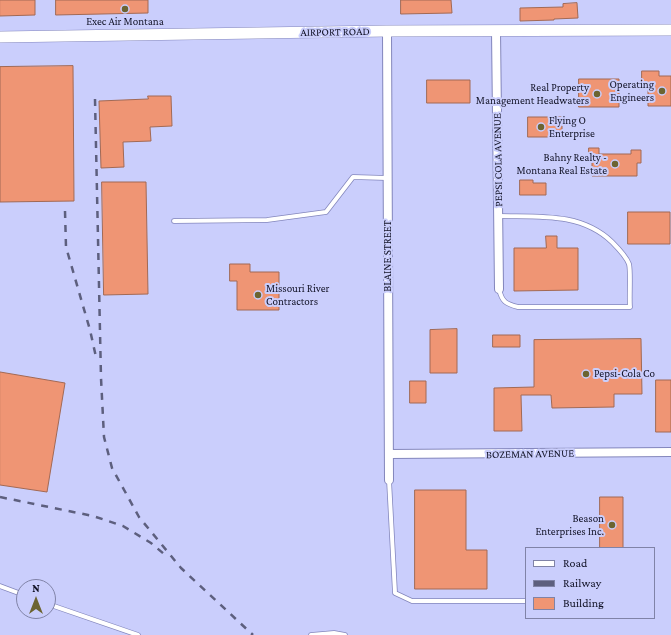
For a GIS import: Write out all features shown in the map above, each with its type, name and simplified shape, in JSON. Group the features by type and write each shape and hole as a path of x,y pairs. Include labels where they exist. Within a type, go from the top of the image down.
{"street":[{"name":"AIRPORT ROAD","path":"0,37 387,31 671,30"},
{"name":"BLAINE STREET","path":"387,31 390,480"},
{"name":"PEPSI COLA AVENUE","path":"496,31 499,289"},
{"name":"BOZEMAN AVENUE","path":"390,454 671,452"}],"lane":[{"path":"174,220 267,220 326,212 353,177 388,178"},
{"path":"499,216 554,217 586,224 604,234 620,250 629,264 630,307 518,308 508,305 501,298 499,289"},
{"path":"390,480 395,593 412,601 525,602"},
{"path":"0,586 16,592"},
{"path":"56,607 138,635"},
{"path":"311,635 334,633 345,635"}],"building":[{"path":"0,0 35,0 35,15 0,16"},
{"path":"56,0 148,0 148,13 56,15"},
{"path":"401,0 451,0 452,13 401,14"},
{"path":"577,3 578,18 520,21 520,8 563,7 563,4"},
{"path":"73,66 74,201 0,202 0,67"},
{"path":"642,71 659,71 659,76 671,76 671,106 648,106 648,85 642,85"},
{"path":"579,79 619,79 619,107 579,107"},
{"path":"427,80 470,80 470,103 427,103"},
{"path":"148,96 171,96 172,126 150,127 151,141 123,142 124,167 101,168 99,101 148,99"},
{"path":"528,117 562,117 562,137 528,137"},
{"path":"589,148 599,148 599,154 631,154 631,150 641,150 641,163 637,163 637,176 592,176 592,162 589,162"},
{"path":"520,180 533,180 533,183 546,183 546,195 520,195"},
{"path":"102,182 146,182 148,294 104,295"},
{"path":"628,212 670,212 670,244 628,244"},
{"path":"546,236 557,236 557,248 578,248 578,290 514,291 514,248 546,248"},
{"path":"230,264 250,264 250,272 279,272 279,310 237,310 237,281 230,281"},
{"path":"457,329 457,373 430,373 430,330"},
{"path":"493,335 520,335 520,347 493,347"},
{"path":"641,339 642,394 614,394 614,407 552,408 551,395 521,395 522,431 494,431 494,388 534,387 534,340"},
{"path":"0,372 65,383 47,492 0,485"},
{"path":"656,380 671,380 671,432 656,432"},
{"path":"410,381 426,381 426,403 410,403"},
{"path":"415,490 466,490 466,550 487,550 487,589 415,589"},
{"path":"600,497 623,497 623,547 600,547"}],"railway":[{"path":"95,99 101,378 104,437 112,468 139,517 181,568 253,635"},
{"path":"65,211 66,247 90,330 96,357"},
{"path":"0,497 93,516 123,526 151,543 164,554"}],"place":[{"name":"Exec Air Montana","path":"125,9"},
{"name":"Operating Engineers","path":"662,91"},
{"name":"Real Property Management Headwaters","path":"597,94"},
{"name":"Flying O Enterprise","path":"541,127"},
{"name":"Bahny Realty - Montana Real Estate","path":"615,164"},
{"name":"Missouri River Contractors","path":"258,295"},
{"name":"Pepsi-Cola Co","path":"586,374"},
{"name":"Beason Enterprises Inc.","path":"612,525"}]}
